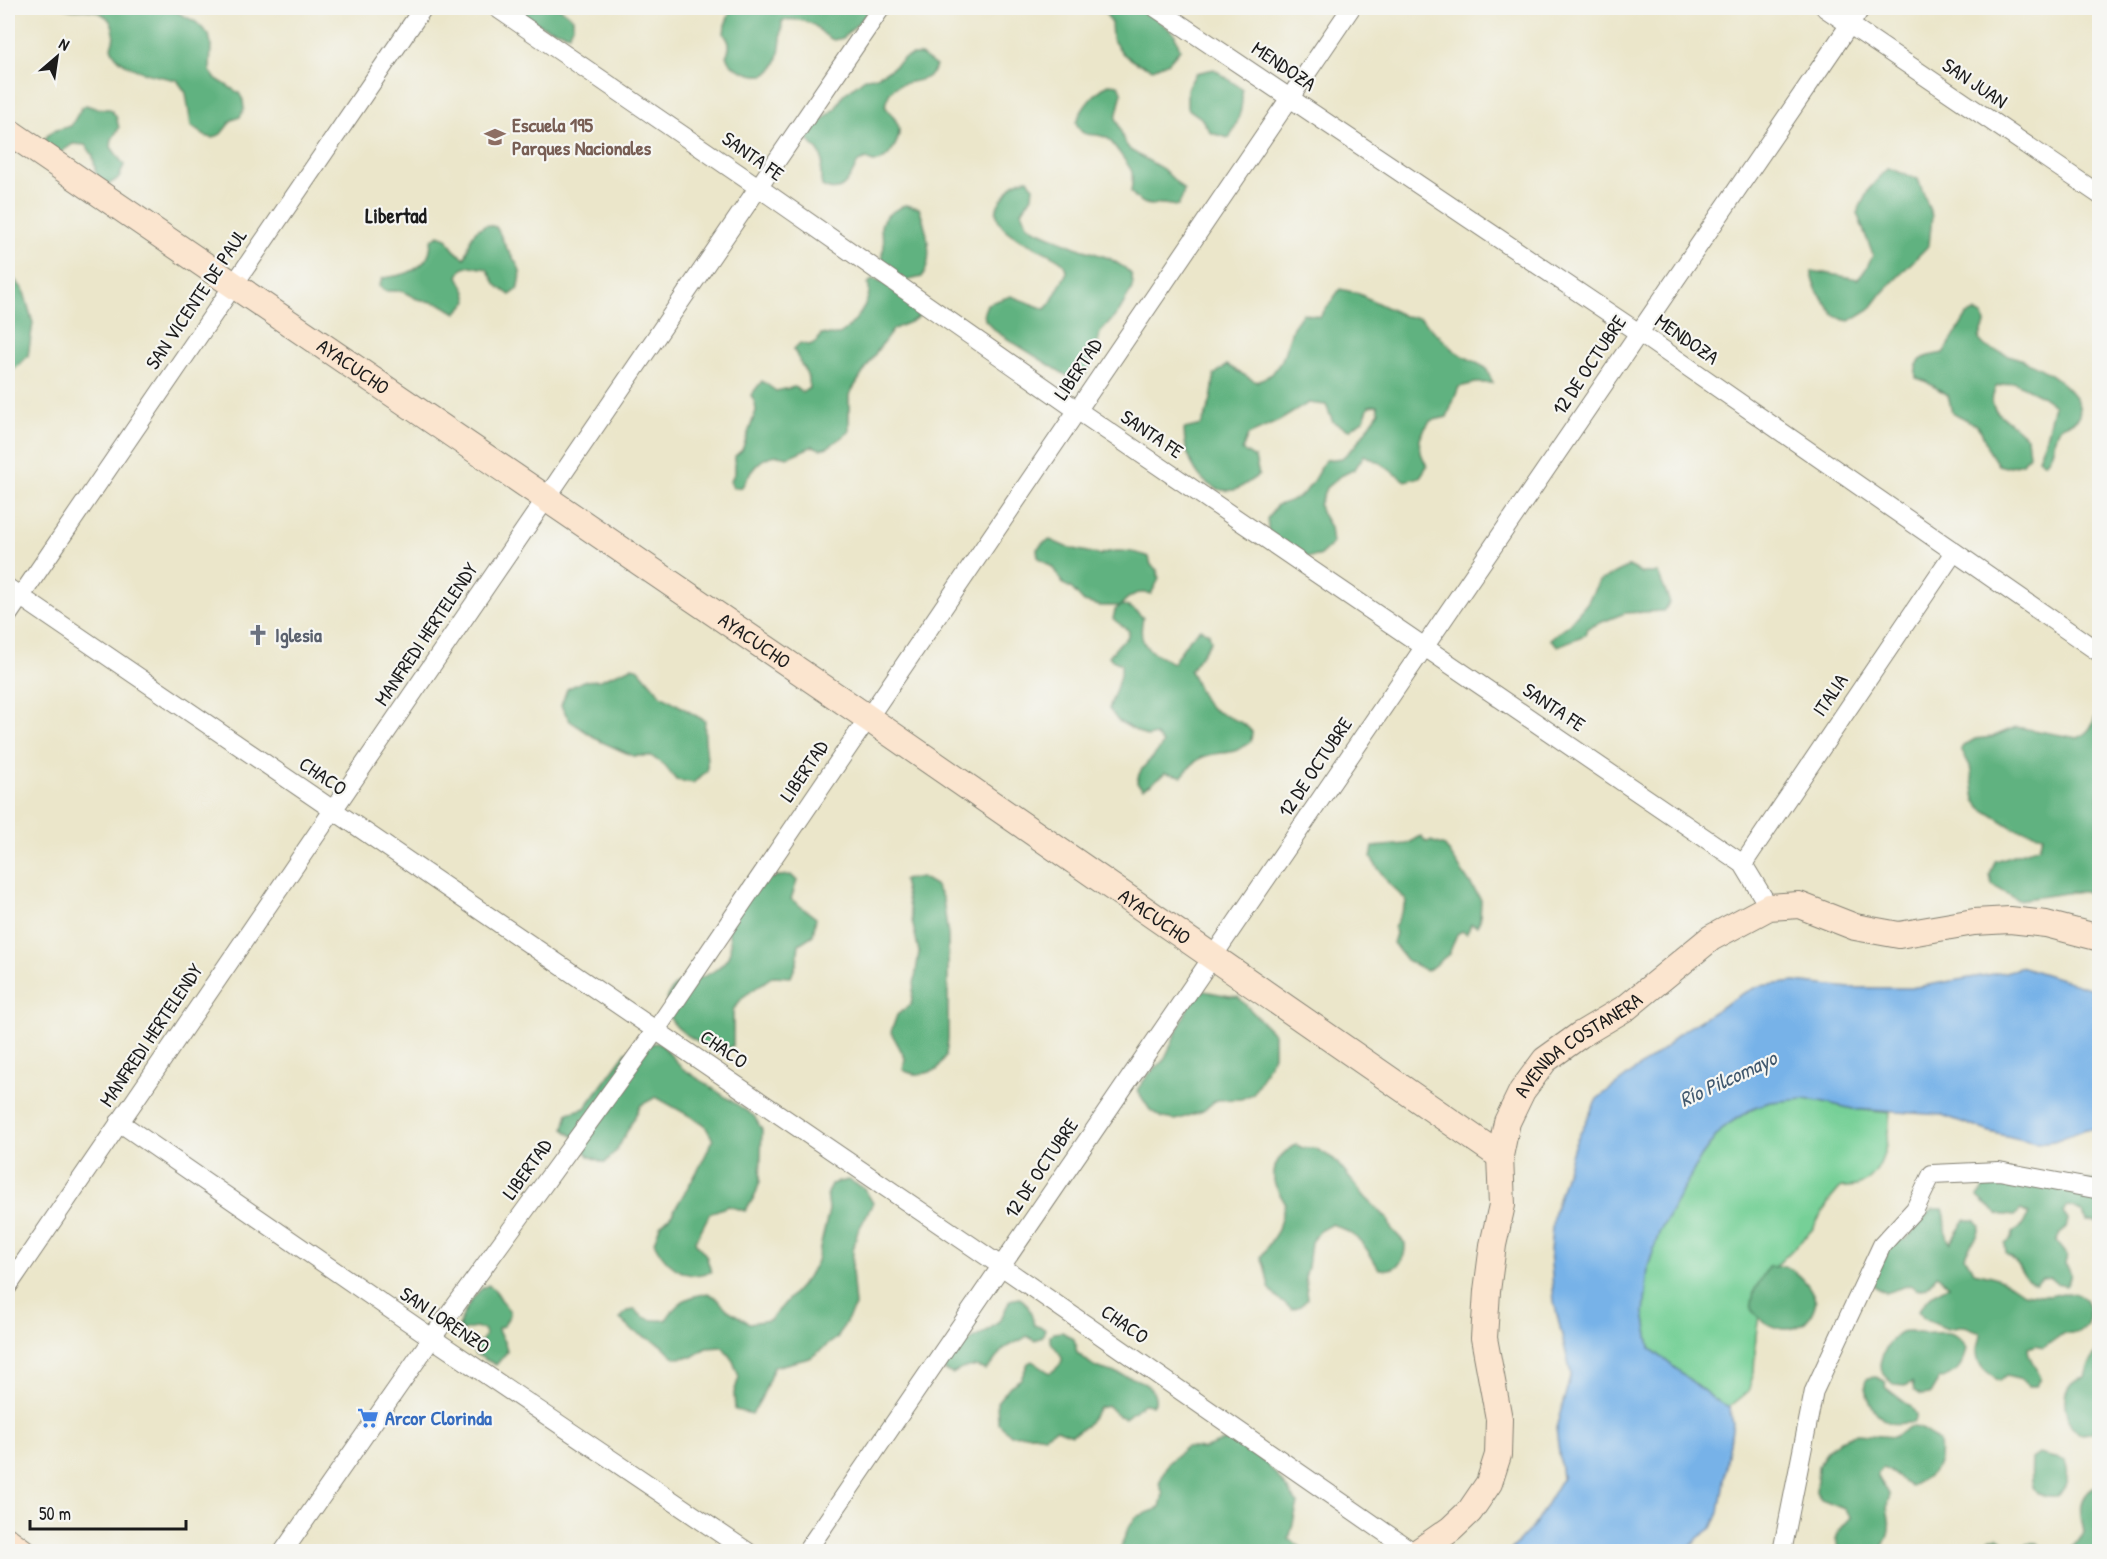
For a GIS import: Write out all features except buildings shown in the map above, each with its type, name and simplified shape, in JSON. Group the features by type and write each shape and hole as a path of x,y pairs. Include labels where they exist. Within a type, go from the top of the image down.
{"street":[{"name":"SAN VICENTE DE PAUL","path":"8,615 14,592 234,284 423,8"},
{"name":"SANTA FE","path":"497,8 1077,410 1743,864 1769,907"},
{"name":"MANFREDI HERTELENDY","path":"8,1286 881,8"},
{"name":"MENDOZA","path":"1156,8 1639,333 2100,653"},
{"name":"LIBERTAD","path":"283,1551 432,1338 656,1030 1351,8"},
{"name":"SAN JUAN","path":"1825,8 2100,195"},
{"name":"12 DE OCTUBRE","path":"806,1551 1861,8"},
{"name":"AYACUCHO","path":"8,131 867,718 1500,1156"},
{"name":"ITALIA","path":"1743,864 1954,552"},
{"name":"CHACO","path":"14,592 1002,1266 1413,1551"},
{"name":"AVENIDA COSTANERA","path":"1418,1551 1451,1529 1470,1510 1489,1483 1498,1455 1499,1419 1484,1338 1493,1245 1502,1205 1500,1156 1507,1122 1522,1091 1545,1060 1580,1035 1627,1007 1711,938 1769,907 1799,905 1855,927 1899,935 1974,922 2010,920 2046,924 2100,938"},
{"name":"SAN LORENZO","path":"119,1122 432,1338 748,1551"},
{"path":"1782,1551 1814,1391 1882,1245 1915,1209 1932,1174 1999,1171 2100,1190"},
{"path":"8,1541 23,1551"}],"green space":[{"path":"65,8 169,8 196,22 209,35 210,71 215,78 239,93 243,100 244,109 240,117 232,120 221,134 213,138 205,136 191,126 186,93 177,80 139,71 121,61 111,47 114,33 111,22 102,14 96,11"},
{"path":"518,8 560,8 573,18 573,26 569,34 548,28 522,14"},
{"path":"729,8 870,8 868,13 843,38 834,40 808,22 782,21 777,60 768,73 759,75 735,67 726,56 729,45 724,34 731,10"},
{"path":"1102,8 1142,8 1174,33 1180,49 1169,62 1153,69 1137,63 1123,54 1112,39 1111,22"},
{"path":"912,55 921,55 936,66 925,78 902,84 889,95 885,106 899,127 899,135 892,150 880,161 874,162 866,159 858,162 841,188 830,189 822,186 822,158 808,140 809,131 835,109 844,94 865,78 875,77"},
{"path":"1214,69 1242,89 1240,115 1229,138 1211,133 1201,118 1187,108 1187,89 1196,73"},
{"path":"1109,84 1118,85 1122,92 1116,118 1125,143 1130,150 1163,169 1184,190 1178,206 1149,205 1137,199 1131,192 1132,172 1112,143 1102,136 1085,134 1079,128 1076,122 1086,105"},
{"path":"86,105 98,109 110,109 116,116 119,128 112,139 111,147 124,165 119,178 108,185 97,179 93,156 86,145 73,144 58,154 44,142 46,137 55,130 71,126 82,107"},
{"path":"1888,168 1918,179 1932,216 1929,245 1883,292 1871,308 1850,321 1844,320 1834,315 1817,291 1812,271 1858,279 1864,272 1873,255 1857,213 1869,189"},
{"path":"1028,179 1033,187 1032,196 1022,211 1027,224 1075,247 1109,258 1131,274 1133,283 1131,291 1118,313 1100,333 1094,359 1085,375 1067,376 998,333 985,320 984,312 987,304 1011,296 1045,309 1067,272 1063,263 1056,257 1010,233 1001,225 997,216 998,205 1010,188 1020,180"},
{"path":"905,205 919,208 929,252 926,270 922,277 905,281 889,271 884,264 881,226 885,218"},
{"path":"487,225 496,227 520,271 517,290 510,295 496,285 487,269 470,266 462,269 458,276 468,301 456,313 441,304 417,299 402,291 385,291 379,286 383,278 401,275 423,263 428,256 432,239 439,235 447,238 454,250 465,258 474,234"},
{"path":"8,241 11,242 11,276 23,289 33,323 28,356 8,373"},
{"path":"872,279 891,287 921,313 916,319 893,330 849,395 849,432 828,447 820,449 813,446 788,457 780,455 766,458 750,473 742,487 733,488 730,481 735,473 735,456 742,450 756,411 751,395 762,381 776,391 794,387 802,392 810,388 808,377 794,349 800,343 809,345 817,342 821,334 836,335 848,327 860,314 868,298 868,284"},
{"path":"1340,289 1357,293 1404,316 1420,318 1456,352 1486,368 1493,383 1476,383 1459,387 1447,417 1430,421 1420,438 1421,453 1427,466 1420,477 1405,481 1380,463 1364,455 1355,469 1339,477 1326,488 1319,505 1330,527 1332,544 1319,556 1300,558 1269,537 1267,519 1277,505 1295,499 1307,490 1325,460 1342,458 1355,446 1379,412 1377,405 1369,406 1364,419 1349,430 1333,422 1326,405 1308,403 1279,421 1248,435 1242,450 1255,458 1259,475 1234,490 1212,487 1197,472 1187,451 1184,429 1201,425 1207,413 1214,375 1227,365 1256,382 1272,374 1282,360 1293,327 1303,313 1320,317"},
{"path":"1975,312 1983,315 1985,324 1979,339 1985,346 2038,367 2061,382 2077,401 2080,409 2078,417 2059,429 2052,453 2045,463 2038,458 2054,405 2040,395 2014,382 1996,387 1992,398 1995,410 2027,437 2029,455 2023,463 2006,467 1998,465 1976,425 1952,412 1948,395 1916,378 1919,362 1927,357 1944,353 1967,315"},
{"path":"1050,540 1066,547 1100,555 1124,551 1149,557 1151,565 1157,570 1159,579 1151,594 1134,594 1121,605 1134,609 1143,618 1142,636 1147,647 1173,663 1187,642 1200,629 1209,633 1211,641 1190,671 1208,705 1218,713 1247,727 1252,732 1251,741 1239,749 1200,759 1182,776 1165,773 1143,788 1137,783 1140,771 1163,743 1155,735 1147,737 1118,721 1109,709 1119,679 1121,664 1109,656 1127,638 1129,631 1113,619 1115,610 1120,606 1100,606 1084,602 1071,588 1063,584 1053,568 1038,557 1037,549"},
{"path":"1629,566 1642,573 1658,573 1670,603 1663,611 1625,613 1587,628 1585,635 1558,646 1550,639 1568,625 1587,603 1599,581"},
{"path":"632,667 639,669 661,695 705,721 707,771 693,783 676,780 665,766 651,756 633,756 600,741 570,721 561,706 567,689 583,681 600,680"},
{"path":"2099,709 2099,889 2091,892 2073,892 2018,900 1992,885 1990,875 1995,861 2039,847 2043,835 2013,828 1981,808 1975,800 1970,766 1961,749 1975,739 1992,737 2016,727 2078,738 2090,728"},
{"path":"1421,836 1426,842 1431,841 1445,846 1481,900 1480,920 1477,926 1471,924 1467,934 1462,931 1457,934 1449,954 1427,971 1406,960 1393,943 1396,933 1394,928 1406,903 1405,899 1389,884 1371,858 1373,847 1407,844"},
{"path":"791,875 797,881 791,899 816,918 813,935 799,944 797,962 791,977 773,976 743,997 733,1010 733,1046 717,1052 683,1032 670,1019 667,1010 669,995 680,982 710,973 728,957 730,953 727,921 729,910 733,900 740,892 759,881"},
{"path":"921,877 935,885 943,899 948,936 948,1039 946,1055 937,1070 916,1074 903,1070 905,1058 891,1032 897,1015 911,1004 919,952 903,880"},
{"path":"1196,990 1238,997 1274,1034 1274,1055 1253,1094 1241,1099 1216,1100 1203,1111 1176,1120 1163,1118 1150,1110 1137,1090 1148,1075 1164,1060"},
{"path":"660,1043 682,1068 754,1116 762,1130 760,1181 755,1196 745,1211 728,1206 710,1213 695,1242 706,1255 711,1272 702,1274 692,1275 679,1271 664,1258 654,1242 660,1226 672,1214 713,1140 704,1124 656,1097 641,1105 617,1150 605,1163 588,1156 578,1140 564,1129 568,1113 585,1108 626,1052 643,1044"},
{"path":"1803,1099 1853,1109 1890,1113 1884,1154 1869,1179 1858,1186 1841,1187 1830,1200 1812,1230 1771,1271 1764,1286 1756,1335 1754,1372 1748,1392 1729,1407 1714,1399 1650,1348 1644,1313 1648,1267 1659,1233 1701,1157 1722,1128 1753,1108 1770,1102"},
{"path":"1296,1145 1303,1148 1315,1148 1334,1159 1366,1198 1388,1219 1391,1228 1405,1243 1405,1249 1396,1267 1379,1269 1360,1241 1332,1224 1319,1231 1311,1242 1305,1277 1308,1299 1292,1309 1271,1291 1261,1257 1278,1230 1285,1203 1275,1184 1276,1164 1286,1151"},
{"path":"1996,1178 2029,1187 2080,1180 2099,1180 2099,1222 2087,1221 2082,1212 2067,1206 2063,1213 2068,1220 2066,1229 2056,1242 2067,1256 2065,1264 2070,1275 2066,1286 2057,1284 2050,1278 2042,1279 2036,1284 2030,1282 2016,1262 2006,1254 2005,1244 2012,1239 2013,1233 2020,1228 2029,1214 2021,1210 2014,1216 1997,1214 1978,1197 1987,1181"},
{"path":"848,1180 864,1188 873,1203 857,1233 853,1251 855,1306 837,1338 810,1358 774,1367 752,1414 735,1410 734,1393 739,1377 733,1361 723,1347 706,1348 692,1357 675,1358 663,1346 633,1331 620,1319 627,1311 635,1310 649,1319 666,1320 683,1301 708,1293 728,1310 749,1323 770,1320 808,1277 817,1261 829,1210 827,1193 831,1184"},
{"path":"1933,1209 1943,1209 1950,1243 1965,1220 1975,1220 1980,1226 1965,1257 1974,1272 1992,1276 2023,1293 2050,1296 2067,1292 2077,1294 2085,1300 2089,1309 2089,1318 2086,1327 2079,1333 2064,1333 2043,1348 2036,1345 2028,1348 2041,1379 2036,1386 2028,1386 2022,1380 2006,1376 2000,1381 1987,1373 1977,1357 1980,1332 1965,1326 1947,1329 1924,1319 1918,1311 1921,1307 1935,1293 1949,1286 1937,1275 1926,1288 1917,1290 1910,1285 1885,1293 1871,1284 1895,1238 1904,1240"},
{"path":"1785,1266 1804,1280 1816,1301 1812,1313 1805,1322 1788,1329 1768,1324 1751,1309 1754,1291 1768,1267"},
{"path":"488,1285 510,1311 503,1326 498,1328 506,1344 507,1352 496,1365 475,1354 472,1349 476,1342 481,1342 485,1335 484,1330 475,1328 463,1331 459,1327 470,1303 478,1292"},
{"path":"1019,1298 1028,1306 1034,1325 1045,1329 1042,1337 1035,1341 1027,1336 1008,1346 985,1370 968,1367 952,1374 944,1370 951,1355 994,1326 1001,1319 1010,1300"},
{"path":"1062,1332 1074,1339 1077,1353 1093,1366 1133,1378 1150,1387 1155,1402 1152,1405 1143,1404 1125,1418 1117,1415 1108,1406 1099,1408 1086,1426 1072,1435 1056,1429 1045,1436 1011,1435 998,1423 997,1402 1010,1386 1021,1379 1028,1363 1032,1361 1050,1373 1057,1368 1062,1360 1050,1340 1050,1335"},
{"path":"1901,1332 1926,1334 1948,1333 1961,1340 1967,1348 1958,1368 1950,1375 1939,1379 1930,1394 1921,1395 1914,1390 1912,1382 1904,1386 1895,1385 1886,1377 1880,1366 1890,1342"},
{"path":"2099,1345 2099,1427 2090,1433 2080,1434 2069,1420 2065,1402 2066,1393 2069,1386 2076,1380 2085,1377"},
{"path":"1877,1377 1886,1382 1885,1387 1911,1407 1916,1414 1913,1423 1890,1423 1875,1410 1867,1396 1865,1383 1867,1378"},
{"path":"1909,1427 1922,1429 1939,1442 1938,1465 1931,1474 1911,1486 1882,1468 1877,1474 1890,1496 1887,1505 1888,1536 1884,1544 1880,1551 1840,1551 1836,1539 1839,1531 1851,1517 1844,1509 1821,1500 1816,1493 1818,1467 1827,1451 1840,1440 1857,1434 1894,1437"},
{"path":"1230,1439 1242,1445 1269,1466 1298,1504 1289,1539 1306,1551 1119,1552 1128,1528 1136,1517 1160,1508 1163,1494 1159,1484 1168,1463 1186,1447 1203,1449"},
{"path":"2039,1454 2065,1461 2067,1480 2057,1497 2041,1495 2033,1487 2032,1459"},
{"path":"2099,1484 2099,1524 2096,1532 2099,1539 2099,1551 2070,1551 2084,1532 2080,1510 2083,1498"},
{"path":"1998,1536 2005,1542 2021,1548 2028,1543 2037,1543 2043,1551 1978,1551 1990,1539"}],"water":[{"name":"Río Pilcomayo","path":"2023,967 2099,991 2099,1129 2086,1129 2054,1141 2036,1143 1990,1132 1942,1115 1853,1109 1803,1099 1770,1102 1753,1108 1722,1128 1701,1157 1659,1233 1648,1267 1644,1313 1650,1348 1714,1399 1729,1407 1733,1423 1719,1513 1712,1528 1685,1551 1510,1551 1535,1524 1562,1478 1556,1428 1571,1374 1554,1302 1550,1251 1553,1216 1574,1146 1597,1099 1666,1047 1678,1034 1759,986 1795,982 1850,988 1910,988"}],"place":[{"name":"Escuela 195 Parques Nacionales","path":"495,137"},
{"name":"Iglesia","path":"258,635"},
{"name":"Arcor Clorinda","path":"368,1418"}],"district":[{"name":"Libertad","path":"396,216"}]}
